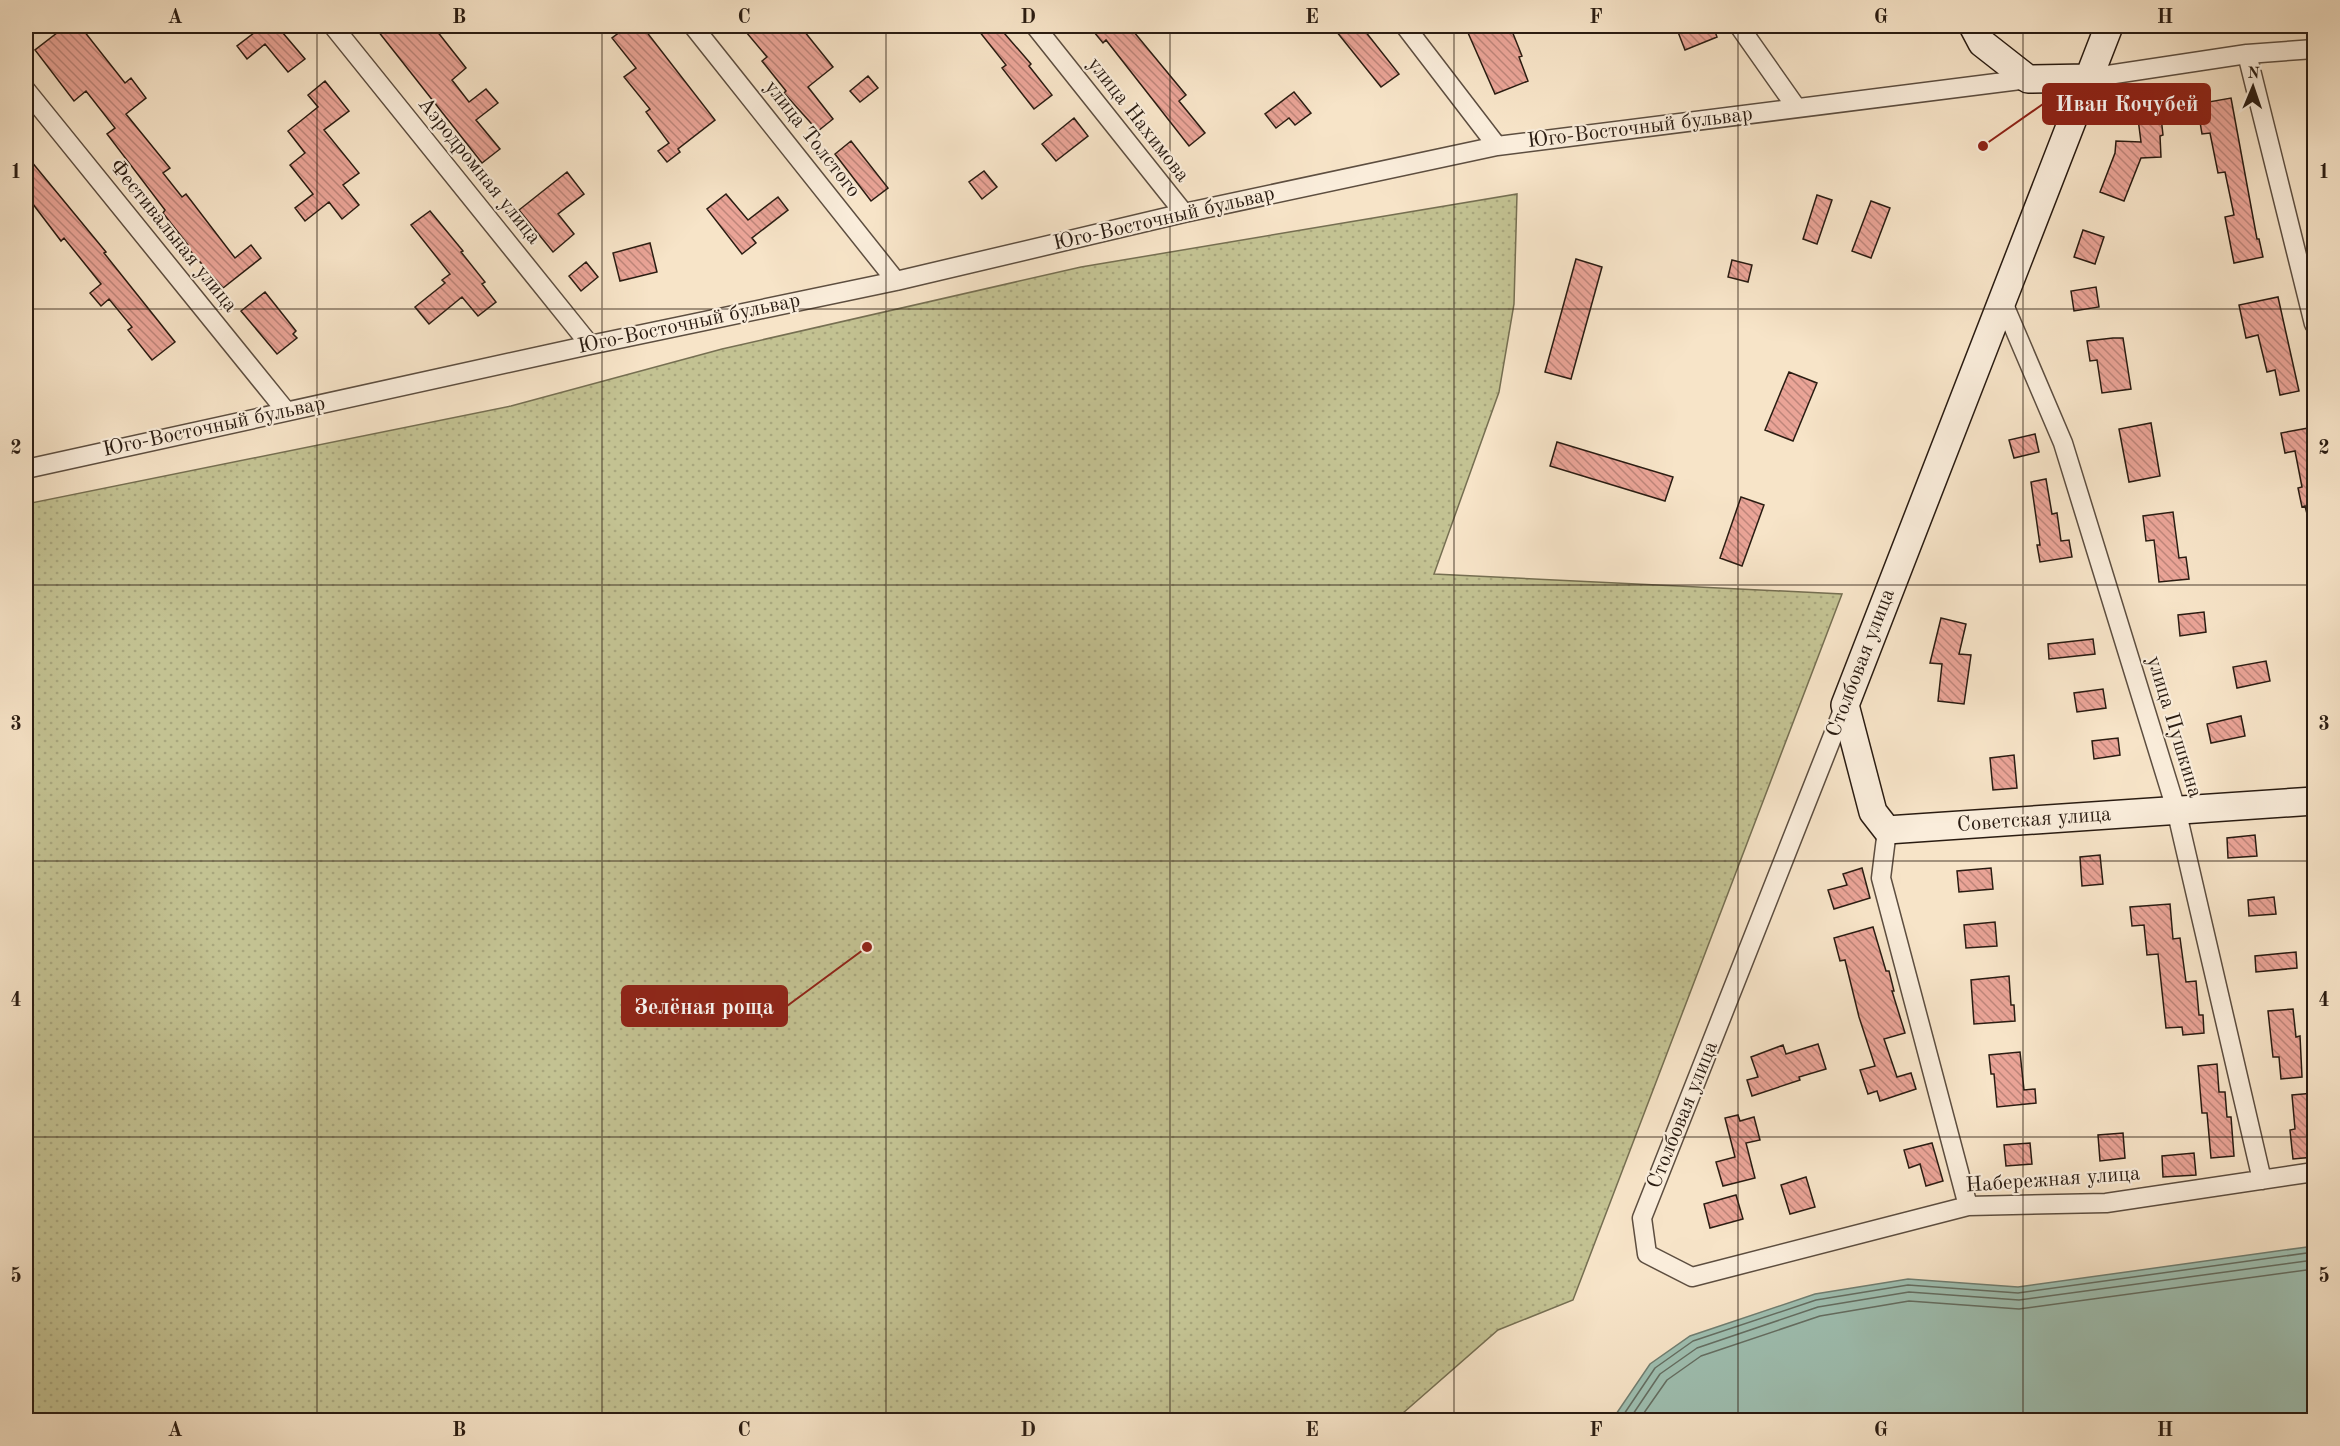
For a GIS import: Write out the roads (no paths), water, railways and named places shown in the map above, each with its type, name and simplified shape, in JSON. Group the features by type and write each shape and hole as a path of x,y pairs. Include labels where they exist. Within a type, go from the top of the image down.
{"street":[{"name":"Аэродромная улица","path":"333,26 590,345"},
{"name":"улица Толстого","path":"693,26 896,281"},
{"name":"улица Нахимова","path":"1035,26 1184,213"},
{"path":"1405,26 1497,146"},
{"path":"1739,26 1796,107"},
{"path":"1973,26 1982,43 2028,79"},
{"name":"Столбовая улица","path":"1692,1276 1647,1254 1642,1218 1845,705 2109,26"},
{"name":"Юго-Восточный бульвар","path":"26,469 590,345 896,281 1184,213 1497,146 2028,79 2088,78 2247,54 2314,49"},
{"path":"2247,54 2314,324"},
{"name":"Фестивальная улица","path":"26,90 286,411"},
{"name":"улица Пушкина","path":"2002,300 2063,442 2176,809 2262,1180"},
{"path":"1845,705 1873,812 1887,830 1881,878 1968,1206"},
{"name":"Советская улица","path":"1887,830 2314,801"},
{"name":"Набережная улица","path":"1692,1276 1968,1206 2106,1203 2314,1172"}],"water":[{"path":"2314,1246 2314,1420 1612,1420 1650,1364 1690,1336 1815,1294 1908,1279 2018,1287"},
{"path":"1274,1414 1395,1420 1205,1420"}],"place":[{"name":"Иван Кочубей","path":"1983,146"},
{"name":"Зелёная роща","path":"867,947"}]}
